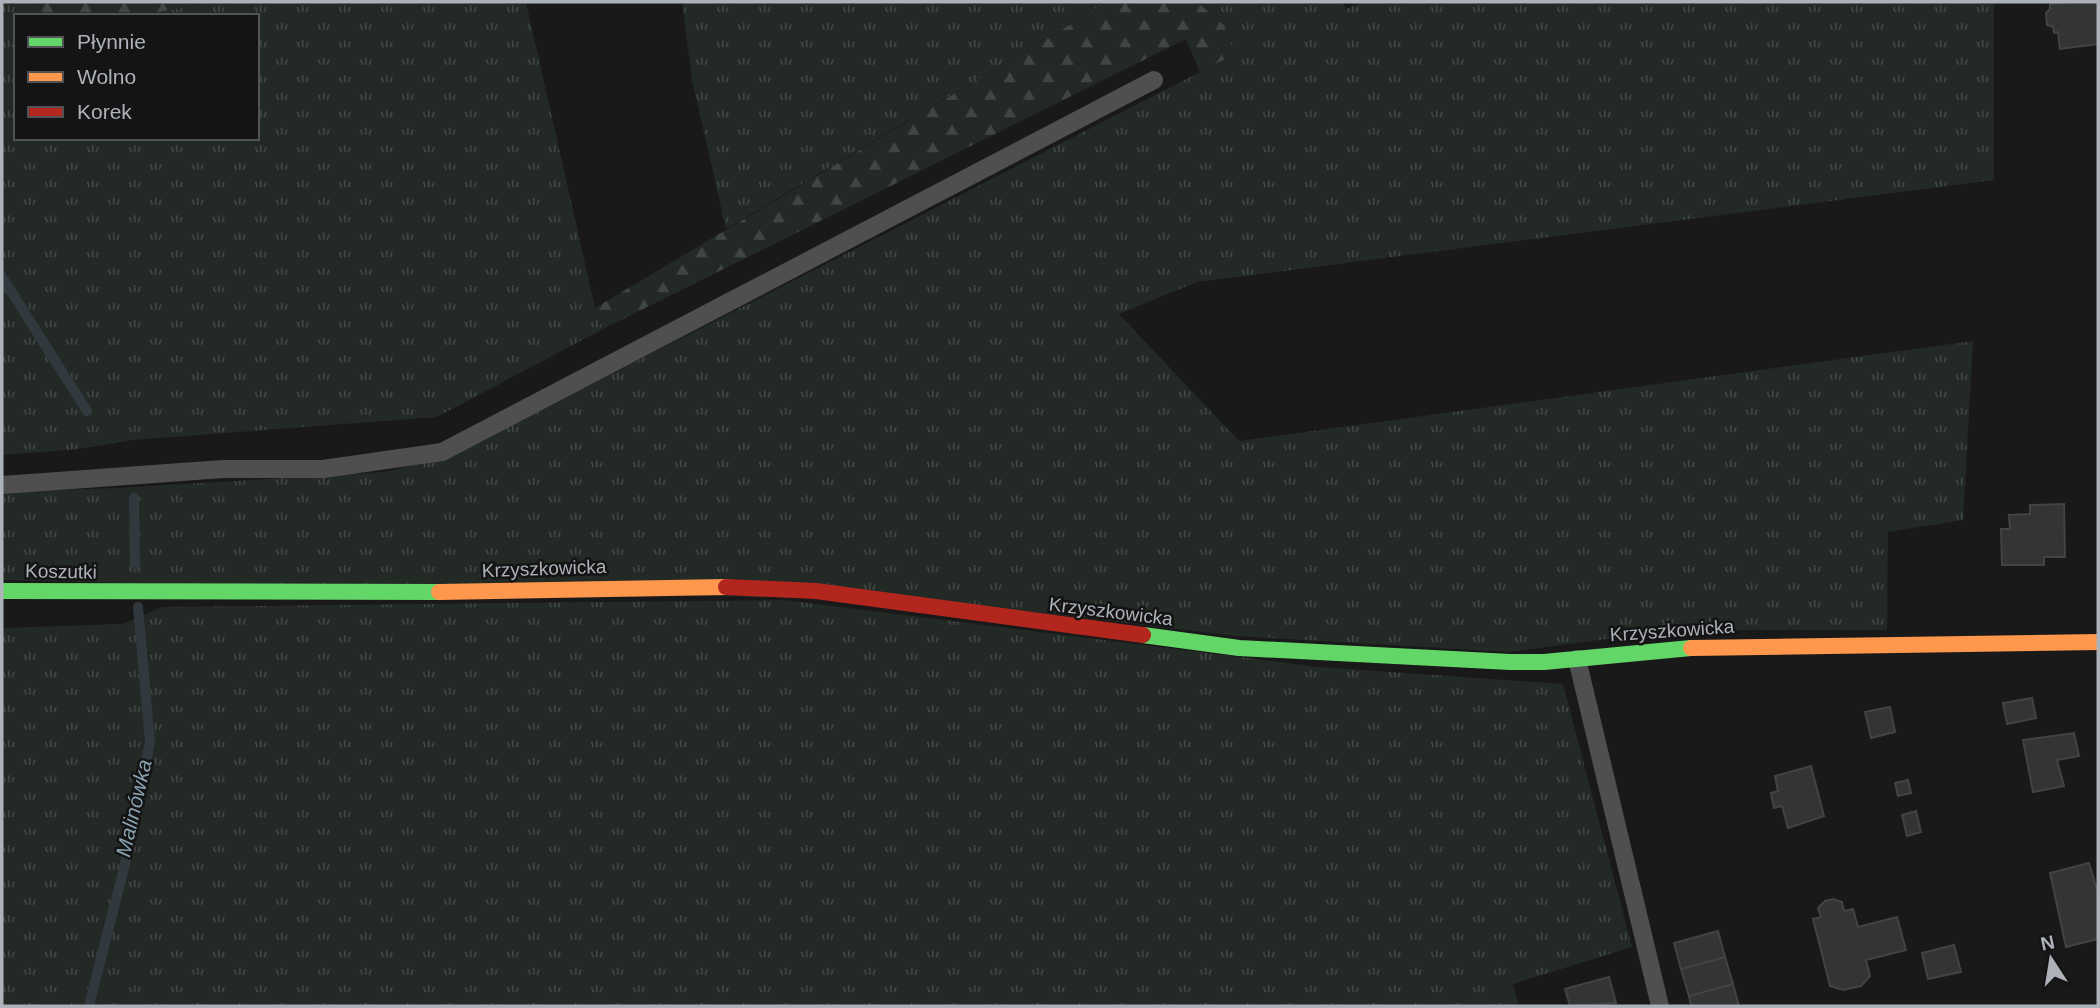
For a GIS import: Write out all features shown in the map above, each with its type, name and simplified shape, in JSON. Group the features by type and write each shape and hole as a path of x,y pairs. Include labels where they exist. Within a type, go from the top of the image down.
{"street":[{"name":"Krzyszkowicka","path":"120,593 312,589 505,592 710,586 816,591 1239,648 1497,662 1577,659 1706,647 2098,642"},
{"name":"Koszutki","path":"2,591 120,593"}],"lane":[{"path":"2,485 223,469 323,469 442,452 1154,80"},
{"path":"1577,659 1660,1006"}],"green space":[{"path":"2,2 38,2 41,14 14,14 14,140 259,140 259,14 150,14 209,2 526,2 595,308 603,329 437,417 133,440 79,449 2,455"},
{"path":"38,2 209,2 150,14 41,14"},
{"path":"682,2 1108,2 726,229 692,80"},
{"path":"1108,2 1197,2 1224,25 1235,54 1200,72 1186,39 603,329 595,308"},
{"path":"1197,2 1343,2 1346,9 1363,2 2001,2 1994,4 1994,180 1197,282 1119,314 1239,441 1973,341 1963,520 1888,532 1887,630 1674,630 1509,652 1237,636 940,601 2,580 2,492 384,472 450,457 1235,54 1224,25"},
{"path":"784,600 1319,667 1563,684 1632,947 1513,984 1519,1006 2,1006 2,628 123,624 162,607"}],"building":[{"path":"2098,2 2098,44 2060,49 2058,32 2054,33 2053,27 2047,25 2046,13 2050,4"},
{"path":"2064,504 2065,557 2044,557 2044,565 2002,565 2001,529 2010,529 2009,515 2030,514 2030,505"},
{"path":"2032,698 2036,718 2007,724 2003,703"},
{"path":"1890,707 1895,732 1871,738 1865,712"},
{"path":"2074,733 2079,756 2057,760 2064,786 2033,792 2023,740"},
{"path":"1811,766 1824,816 1788,828 1782,806 1774,808 1771,793 1778,791 1775,776"},
{"path":"1908,780 1911,793 1898,796 1895,783"},
{"path":"1916,811 1921,832 1907,836 1902,815"},
{"path":"2089,863 2098,893 2098,939 2066,947 2050,873"},
{"path":"1833,899 1842,902 1844,911 1853,909 1858,927 1897,917 1906,950 1866,960 1870,976 1861,986 1843,990 1830,986 1813,919 1821,917 1818,908 1825,901"},
{"path":"1718,931 1725,957 1681,969 1674,943"},
{"path":"1954,945 1961,972 1928,979 1922,953"},
{"path":"1725,957 1733,984 1689,996 1681,969"},
{"path":"1609,977 1616,1003 1570,1006 1565,989"},
{"path":"1733,984 1739,1006 1691,1006 1689,996"}],"waterway":[{"name":"Malinówka","path":"2,277 87,411"},
{"name":"Malinówka","path":"134,498 135,565"},
{"name":"Malinówka","path":"89,1006 124,868 150,742 138,607"}],"traffic: fast":[{"path":"2,591 439,592"},
{"path":"1143,635 1239,648 1510,662 1544,662 1691,648"}],"traffic: slow":[{"path":"439,592 726,587"},
{"path":"1691,648 2098,642"}],"traffic: jam":[{"path":"726,587 816,591 1143,635"}]}
